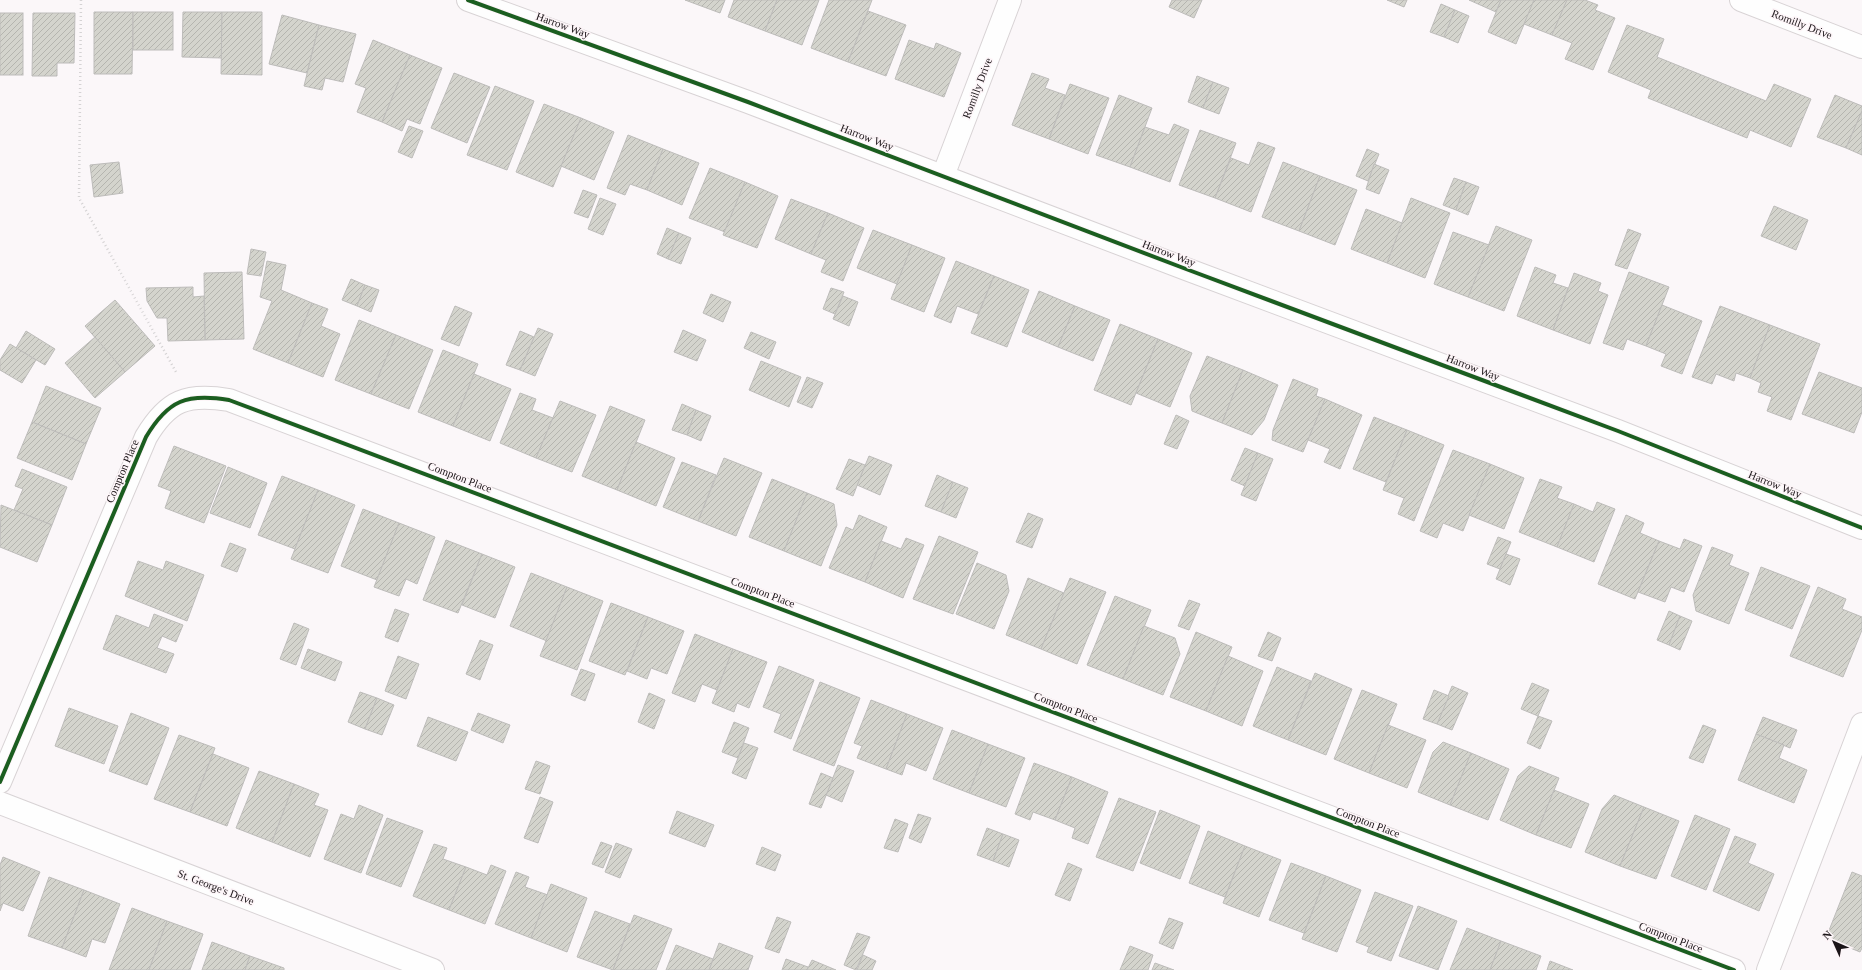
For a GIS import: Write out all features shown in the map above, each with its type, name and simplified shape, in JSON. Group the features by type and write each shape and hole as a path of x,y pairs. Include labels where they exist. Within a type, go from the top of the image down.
{"street":[{"name":"Harrow Way","path":"468,0 748,102 1618,431 1862,528"},
{"name":"Romilly Drive","path":"944,176 1010,0"},
{"name":"Romilly Drive","path":"1741,0 1862,47"},
{"name":"Compton Place","path":"0,782 146,437 164,411 185,400 199,396 229,400 1734,970"},
{"path":"1768,970 1862,724"},
{"name":"St. George's Drive","path":"0,803 433,970"}],"path":[{"path":"80,0 79,198 180,378 185,400"}],"building":[{"path":"685,0 725,0 720,13"},
{"path":"734,0 777,0 765,31 728,17"},
{"path":"777,0 819,0 802,45 765,31"},
{"path":"829,0 872,0 848,62 811,48"},
{"path":"1172,0 1202,0 1194,18 1169,7"},
{"path":"1387,0 1407,0 1404,7"},
{"path":"1469,0 1501,0 1496,12"},
{"path":"1501,0 1534,0 1516,44 1488,32"},
{"path":"1534,0 1567,0 1552,35 1524,24"},
{"path":"1567,0 1585,0 1598,5 1595,10 1615,18 1593,70 1565,59 1572,43 1552,35"},
{"path":"1441,4 1455,10 1444,37 1430,32"},
{"path":"1455,10 1469,16 1458,43 1444,37"},
{"path":"868,11 906,25 886,76 848,62"},
{"path":"94,12 133,12 132,74 94,74"},
{"path":"133,12 173,12 173,50 133,50"},
{"path":"183,12 222,12 222,58 182,57"},
{"path":"222,12 262,12 262,75 221,74"},
{"path":"0,13 23,13 23,75 0,75"},
{"path":"33,13 75,13 74,63 57,63 57,76 32,76"},
{"path":"282,15 319,25 307,73 269,64"},
{"path":"319,25 356,34 343,82 325,78 322,90 304,86"},
{"path":"1627,25 1664,39 1657,57 1766,101 1774,84 1811,99 1791,147 1750,130 1747,138 1648,98 1651,90 1608,72"},
{"path":"373,40 410,55 382,122 357,112 366,88 355,84"},
{"path":"909,40 934,49 936,43 961,53 944,97 895,79"},
{"path":"410,55 442,68 420,124 407,119 402,131 382,122"},
{"path":"454,73 490,87 467,143 431,128"},
{"path":"1032,73 1049,79 1045,88 1065,95 1049,139 1012,125"},
{"path":"1197,76 1213,82 1203,108 1188,102"},
{"path":"1213,82 1229,88 1219,114 1203,108"},
{"path":"1070,84 1109,98 1088,154 1049,139"},
{"path":"495,86 534,101 507,170 467,155"},
{"path":"1119,95 1152,108 1130,167 1096,155"},
{"path":"1835,95 1862,106 1862,111 1846,148 1817,137"},
{"path":"544,104 581,118 553,187 516,172"},
{"path":"1862,111 1862,155 1846,148"},
{"path":"581,118 614,132 594,180 561,166"},
{"path":"1174,124 1189,130 1170,182 1130,167 1145,127 1169,135"},
{"path":"409,126 423,131 412,158 398,152"},
{"path":"1200,130 1236,143 1215,198 1179,185"},
{"path":"628,135 663,149 647,190 630,184 625,195 607,188"},
{"path":"1258,142 1275,148 1251,212 1215,198 1231,158 1249,165"},
{"path":"663,149 699,163 682,205 647,190"},
{"path":"1367,149 1379,154 1368,181 1356,176"},
{"path":"119,162 123,193 94,197 90,165"},
{"path":"1283,162 1320,176 1299,231 1262,217"},
{"path":"1374,164 1389,170 1379,194 1366,189"},
{"path":"710,168 745,182 725,232 689,218"},
{"path":"1320,176 1357,190 1335,245 1299,231"},
{"path":"1454,178 1466,182 1456,210 1443,205"},
{"path":"745,182 778,196 757,248 723,235"},
{"path":"1466,182 1479,187 1468,215 1456,210"},
{"path":"583,190 597,195 588,218 574,213"},
{"path":"600,198 616,204 603,235 588,229"},
{"path":"1411,198 1450,213 1425,278 1387,263"},
{"path":"791,199 828,213 811,254 775,239"},
{"path":"1774,206 1808,220 1796,250 1761,236"},
{"path":"1366,209 1402,223 1387,263 1351,249"},
{"path":"828,213 864,228 843,281 821,272 826,260 811,254"},
{"path":"1496,226 1532,240 1504,311 1468,297"},
{"path":"667,228 679,233 668,259 657,254"},
{"path":"1628,229 1641,234 1627,269 1615,265"},
{"path":"873,230 912,245 897,284 857,268"},
{"path":"1453,232 1489,245 1468,297 1434,284"},
{"path":"679,233 691,238 681,264 668,259"},
{"path":"912,245 945,258 924,312 891,299"},
{"path":"251,249 266,252 261,276 247,274"},
{"path":"267,261 286,265 281,290 312,303 288,363 253,349 272,301 260,297"},
{"path":"956,261 994,276 978,314 957,306 951,323 934,316"},
{"path":"1535,267 1556,275 1553,283 1568,288 1553,330 1517,316"},
{"path":"242,272 244,339 205,340 204,273"},
{"path":"1629,272 1669,287 1646,346 1627,339 1623,350 1603,343"},
{"path":"1574,273 1601,283 1598,291 1608,295 1590,344 1553,330"},
{"path":"994,276 1029,290 1007,347 971,333"},
{"path":"351,279 365,285 357,306 342,300"},
{"path":"365,285 379,290 371,312 357,306"},
{"path":"193,287 193,297 204,296 205,340 168,341 167,318 157,318 147,301 146,288"},
{"path":"831,288 844,292 835,314 823,309"},
{"path":"1039,291 1075,306 1058,347 1022,332"},
{"path":"711,294 731,302 723,322 703,313"},
{"path":"843,296 858,302 849,326 833,319"},
{"path":"115,300 155,346 125,372 85,326"},
{"path":"312,303 328,309 321,326 340,334 323,377 288,363"},
{"path":"1662,305 1702,321 1682,374 1661,366 1666,354 1646,346"},
{"path":"455,306 472,313 459,346 441,339"},
{"path":"1075,306 1110,320 1093,361 1058,347"},
{"path":"1720,306 1770,325 1750,378 1736,373 1734,381 1716,374 1712,384 1692,377"},
{"path":"359,320 396,335 371,394 335,380"},
{"path":"1120,324 1158,339 1131,405 1094,390"},
{"path":"1770,325 1820,344 1791,420 1767,411 1772,397 1758,392 1761,383 1750,378"},
{"path":"538,328 553,334 535,376 520,370"},
{"path":"683,330 706,340 697,361 674,352"},
{"path":"26,331 55,349 45,365 16,348"},
{"path":"520,331 534,337 520,370 506,365"},
{"path":"751,332 776,342 769,359 744,348"},
{"path":"396,335 433,350 409,409 371,394"},
{"path":"95,337 125,372 95,398 65,363"},
{"path":"1158,339 1192,353 1170,407 1136,393"},
{"path":"10,344 36,360 22,383 0,370 0,360"},
{"path":"443,350 478,364 453,426 418,412"},
{"path":"1207,356 1243,370 1222,423 1192,411 1190,396"},
{"path":"761,361 801,377 789,407 749,390"},
{"path":"1243,370 1278,385 1264,420 1252,435 1222,423"},
{"path":"1819,372 1862,388 1862,412 1854,433 1802,414"},
{"path":"474,374 511,389 490,441 453,426"},
{"path":"807,377 823,383 812,408 797,402"},
{"path":"1293,379 1318,389 1316,396 1325,399 1303,452 1272,440 1273,430"},
{"path":"46,386 101,408 86,444 32,422"},
{"path":"520,393 536,399 532,410 553,418 536,458 500,443"},
{"path":"1325,399 1362,415 1340,469 1324,462 1330,449 1308,440"},
{"path":"560,401 596,415 572,472 536,458"},
{"path":"682,404 696,410 687,435 672,430"},
{"path":"610,406 645,420 617,490 582,476"},
{"path":"696,410 711,416 701,441 687,435"},
{"path":"1176,415 1189,421 1177,449 1164,444"},
{"path":"1374,417 1407,430 1386,482 1353,469"},
{"path":"32,422 86,444 72,480 17,458"},
{"path":"1407,430 1444,445 1414,521 1398,514 1404,498 1383,490"},
{"path":"636,442 675,458 656,506 617,490"},
{"path":"174,446 226,466 204,523 165,508 171,491 158,486"},
{"path":"1245,448 1258,453 1245,486 1231,480"},
{"path":"1453,450 1490,464 1463,531 1443,523 1437,538 1420,531"},
{"path":"1258,453 1273,459 1256,501 1241,495"},
{"path":"869,456 892,465 880,495 857,485"},
{"path":"724,458 762,473 736,536 698,521"},
{"path":"849,459 865,465 853,496 836,489"},
{"path":"682,462 716,475 698,521 663,507"},
{"path":"1490,464 1524,478 1504,529 1469,515"},
{"path":"228,467 267,483 250,528 210,513"},
{"path":"22,469 67,487 52,525 14,510 23,489 15,486"},
{"path":"937,475 953,482 941,512 925,506"},
{"path":"282,476 318,490 295,549 258,535"},
{"path":"772,479 807,493 784,551 749,537"},
{"path":"1540,479 1562,487 1557,498 1574,504 1557,547 1519,532"},
{"path":"953,482 968,488 956,518 941,512"},
{"path":"318,490 355,505 328,573 291,559"},
{"path":"807,493 834,504 837,525 821,566 784,551"},
{"path":"1597,502 1615,509 1594,562 1557,547 1574,504 1593,512"},
{"path":"1,505 52,525 37,562 0,547"},
{"path":"363,509 399,523 377,580 341,566"},
{"path":"1028,513 1043,519 1032,548 1016,542"},
{"path":"859,515 887,527 865,582 829,568 846,527 853,530"},
{"path":"1626,515 1644,523 1640,533 1659,541 1635,599 1598,584"},
{"path":"399,523 435,537 417,584 406,579 399,596 374,587"},
{"path":"939,536 978,552 953,614 913,599"},
{"path":"1498,537 1511,542 1500,569 1487,564"},
{"path":"906,538 924,545 903,598 865,582 881,541 901,549"},
{"path":"1684,539 1702,546 1684,592 1671,587 1665,602 1638,592 1659,541 1680,549"},
{"path":"446,540 482,554 458,613 423,600"},
{"path":"230,543 246,549 237,572 221,566"},
{"path":"1712,547 1733,555 1729,565 1749,573 1729,624 1696,611 1693,595"},
{"path":"482,554 515,567 495,618 462,605"},
{"path":"1506,554 1520,559 1510,585 1496,579"},
{"path":"138,561 163,570 166,561 204,575 187,621 125,596"},
{"path":"977,563 1006,575 1009,591 994,629 956,614"},
{"path":"1761,567 1810,586 1792,629 1745,610"},
{"path":"531,573 567,587 547,641 510,626"},
{"path":"1028,578 1064,593 1041,649 1006,635"},
{"path":"1070,578 1106,592 1077,664 1041,649"},
{"path":"567,587 603,601 577,670 540,656"},
{"path":"1818,587 1846,599 1842,609 1862,617 1862,630 1843,677 1790,656"},
{"path":"1115,596 1151,610 1123,679 1087,665"},
{"path":"1189,600 1200,604 1189,630 1178,626"},
{"path":"611,603 648,617 625,675 589,661"},
{"path":"395,609 409,614 398,642 385,637"},
{"path":"1669,611 1680,616 1669,645 1657,640"},
{"path":"154,614 183,625 176,642 162,636 157,648 174,654 166,673 103,649 116,615 149,628"},
{"path":"1680,616 1692,621 1680,650 1669,645"},
{"path":"648,617 684,631 667,674 651,668 647,679 627,671"},
{"path":"294,623 309,629 296,665 280,659"},
{"path":"1144,626 1175,638 1180,654 1163,695 1123,679"},
{"path":"1196,632 1232,647 1206,711 1170,697"},
{"path":"1268,632 1281,638 1272,661 1258,656"},
{"path":"695,634 733,649 717,690 702,684 695,702 672,693"},
{"path":"480,640 493,645 480,680 466,674"},
{"path":"308,649 342,662 335,681 301,668"},
{"path":"733,649 767,662 749,708 737,703 734,712 712,703"},
{"path":"398,656 419,664 406,699 385,691"},
{"path":"1228,656 1263,671 1242,726 1206,711"},
{"path":"779,666 814,680 791,739 774,732 781,714 763,707"},
{"path":"1277,667 1311,681 1288,740 1253,726"},
{"path":"581,669 595,674 585,701 571,695"},
{"path":"1315,673 1352,689 1326,755 1288,740"},
{"path":"820,682 860,698 834,766 793,750"},
{"path":"1532,683 1549,690 1538,716 1521,709"},
{"path":"1452,686 1468,693 1452,730 1437,724"},
{"path":"1362,690 1397,704 1369,773 1334,759"},
{"path":"1434,690 1449,696 1437,724 1423,719"},
{"path":"360,692 377,698 365,729 348,722"},
{"path":"649,693 665,700 654,729 638,722"},
{"path":"377,698 394,705 382,735 365,729"},
{"path":"871,700 907,714 886,769 857,758 862,746 854,743"},
{"path":"69,708 118,726 104,764 55,746"},
{"path":"131,713 169,728 147,785 109,771"},
{"path":"478,713 510,725 503,743 471,730"},
{"path":"907,714 943,728 926,771 906,763 902,775 886,769"},
{"path":"1538,716 1552,721 1540,749 1527,743"},
{"path":"428,717 468,732 456,761 417,746"},
{"path":"1763,717 1797,730 1790,748 1756,734"},
{"path":"734,722 749,728 738,758 722,752"},
{"path":"1388,725 1426,740 1407,788 1369,773"},
{"path":"1703,725 1716,730 1703,763 1689,758"},
{"path":"952,730 988,744 969,793 933,779"},
{"path":"1756,734 1784,745 1779,758 1807,770 1794,803 1738,780"},
{"path":"179,735 215,748 190,812 154,799"},
{"path":"1443,742 1471,753 1450,805 1418,792 1433,752"},
{"path":"744,743 758,748 746,779 732,773"},
{"path":"988,744 1025,758 1006,807 969,793"},
{"path":"1471,753 1509,769 1488,820 1450,805"},
{"path":"213,754 249,768 227,826 190,812"},
{"path":"536,761 550,766 540,794 525,789"},
{"path":"1034,763 1072,777 1055,820 1033,812 1030,820 1015,814"},
{"path":"838,765 854,771 842,802 826,795"},
{"path":"1529,766 1559,778 1536,835 1500,820 1518,776"},
{"path":"259,771 294,784 272,842 236,828"},
{"path":"821,773 833,778 821,808 809,804"},
{"path":"1072,777 1108,792 1088,844 1072,838 1075,828 1055,820"},
{"path":"294,784 319,794 314,805 328,810 310,857 272,842"},
{"path":"1554,790 1589,804 1571,848 1536,835"},
{"path":"1614,795 1644,807 1620,866 1585,852 1602,809"},
{"path":"540,797 553,802 538,843 524,838"},
{"path":"1119,798 1156,812 1133,871 1096,857"},
{"path":"359,805 383,815 361,873 324,859 341,814 354,819"},
{"path":"1644,807 1679,821 1656,879 1620,866"},
{"path":"1160,810 1200,826 1180,879 1140,863"},
{"path":"677,811 714,825 705,847 669,833"},
{"path":"918,814 931,818 921,843 909,838"},
{"path":"1695,815 1730,829 1706,890 1671,876"},
{"path":"387,818 423,831 401,887 366,874"},
{"path":"895,819 908,824 898,852 884,848"},
{"path":"987,828 1003,834 993,861 977,855"},
{"path":"1208,831 1245,846 1225,897 1189,883"},
{"path":"1003,834 1019,840 1009,867 993,861"},
{"path":"1735,836 1756,844 1748,863 1774,874 1759,911 1713,891"},
{"path":"601,842 612,846 603,868 592,864"},
{"path":"616,843 632,849 620,878 605,872"},
{"path":"434,844 447,848 443,859 466,867 449,910 413,896"},
{"path":"1245,846 1281,860 1259,917 1223,903"},
{"path":"762,847 781,855 775,871 756,864"},
{"path":"3,857 40,872 23,911 3,903 0,911 0,865"},
{"path":"1068,863 1082,869 1070,901 1055,895"},
{"path":"1291,863 1326,876 1304,933 1269,920"},
{"path":"491,865 506,871 485,924 449,910 466,867 487,875"},
{"path":"516,872 529,877 525,887 548,895 531,938 495,924"},
{"path":"1852,872 1862,876 1862,948 1860,952 1826,938"},
{"path":"1326,876 1361,890 1337,952 1302,939"},
{"path":"49,877 84,890 62,948 28,936"},
{"path":"551,884 587,898 567,952 531,938"},
{"path":"84,890 120,904 105,943 92,939 86,957 62,948"},
{"path":"1375,892 1413,906 1391,961 1367,952 1369,947 1356,942"},
{"path":"1418,906 1457,921 1438,970 1399,956"},
{"path":"132,908 167,921 149,970 109,970"},
{"path":"595,911 630,924 613,970 577,957"},
{"path":"634,915 672,929 656,970 613,970"},
{"path":"777,917 791,922 779,953 765,948"},
{"path":"1169,918 1183,923 1173,949 1159,943"},
{"path":"167,921 203,934 190,970 149,970"},
{"path":"1467,928 1501,941 1490,970 1450,970"},
{"path":"857,933 870,937 856,970 844,965"},
{"path":"1501,941 1541,956 1536,970 1490,970"},
{"path":"212,942 250,956 245,970 202,970"},
{"path":"719,943 753,956 748,970 709,970"},
{"path":"676,945 713,959 709,970 666,970"},
{"path":"1130,946 1153,955 1148,970 1120,970"},
{"path":"863,955 876,961 872,970 857,970"},
{"path":"250,956 284,968 284,970 245,970"},
{"path":"786,959 808,967 807,970 782,970"},
{"path":"812,960 836,970 807,970"},
{"path":"1550,961 1573,970 1547,970"},
{"path":"1155,963 1174,970 1152,970"}],"cycle path":[{"path":"468,0 748,102 1186,269 1618,431 1862,528"},
{"path":"0,782 146,437 154,424 171,407 190,399 214,398 229,400 1734,970"}]}
